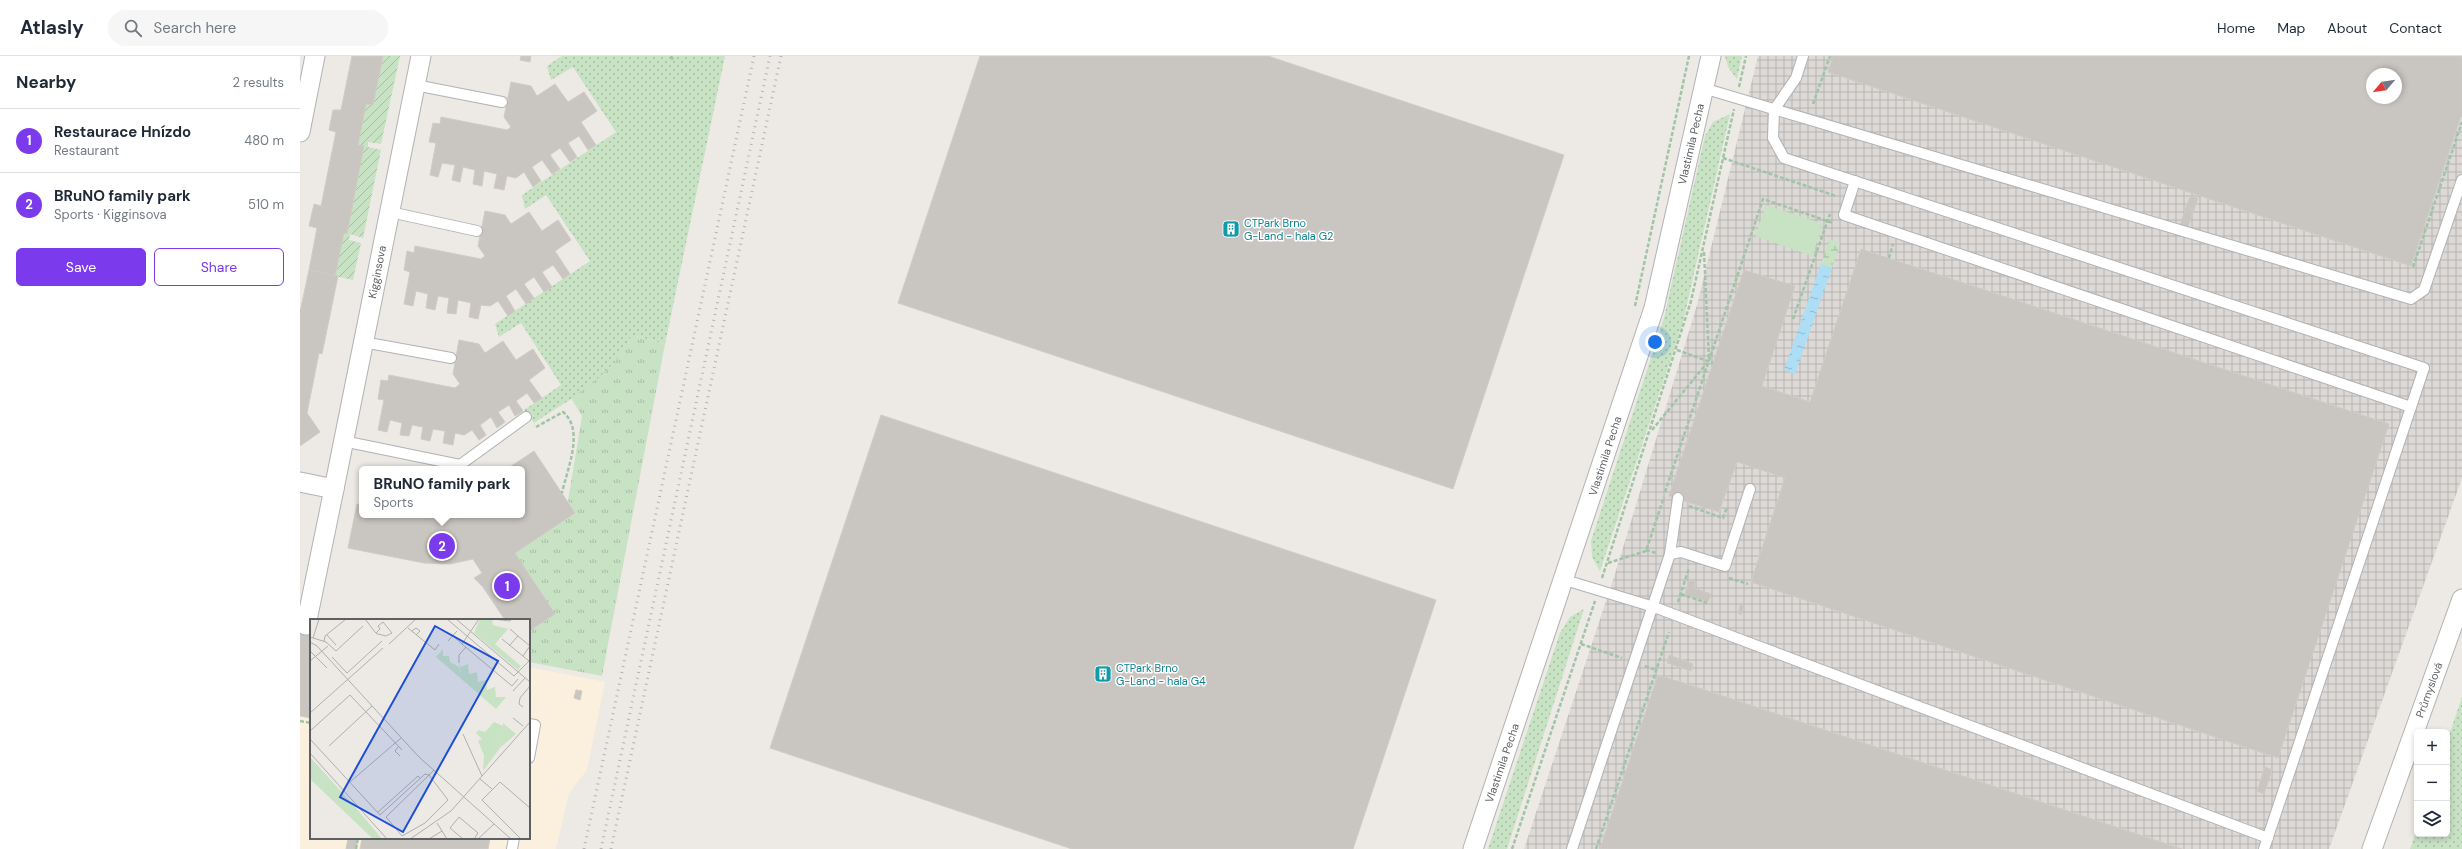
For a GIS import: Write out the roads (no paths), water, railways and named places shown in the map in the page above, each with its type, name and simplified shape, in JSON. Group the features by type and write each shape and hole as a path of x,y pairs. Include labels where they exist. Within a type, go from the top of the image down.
{"street":[{"path":"300,132 315,56"},
{"name":"Kigginsova","path":"306,625 421,56"},
{"name":"Vlastimila Pecha","path":"1473,849 1565,580 1654,308 1710,56"},
{"path":"300,482 334,489"},
{"name":"Průmyslová","path":"2372,849 2462,599"}],"lane":[{"path":"1803,56 1796,78 1774,110 1773,138 1784,158 1855,180 2424,368 2264,849"},
{"path":"415,85 502,102"},
{"path":"1703,88 2411,299 2424,290 2462,180"},
{"path":"1855,180 1844,214 2411,406"},
{"path":"390,212 477,231"},
{"path":"363,342 451,358"},
{"path":"343,441 460,465 526,417"},
{"path":"1670,554 1681,552 1726,566 1750,489"},
{"path":"1572,849 1654,607 1670,554 1677,500"},
{"path":"1565,580 1654,607 2268,838"},
{"path":"530,724 535,725 530,752"},
{"path":"512,849 514,839"}],"water":[{"path":"1821,264 1832,268 1795,374 1784,370"}],"railway":[{"path":"584,849 754,56"},
{"path":"601,849 770,56"},
{"path":"611,849 781,56"}],"place":[{"name":"CTPark Brno G-Land - hala G2","path":"1231,229"},
{"name":"BRuNO family park","path":"442,546"},
{"name":"Restaurace Hnízdo","path":"507,586"},
{"name":"CTPark Brno G-Land - hala G4","path":"1103,674"}]}
